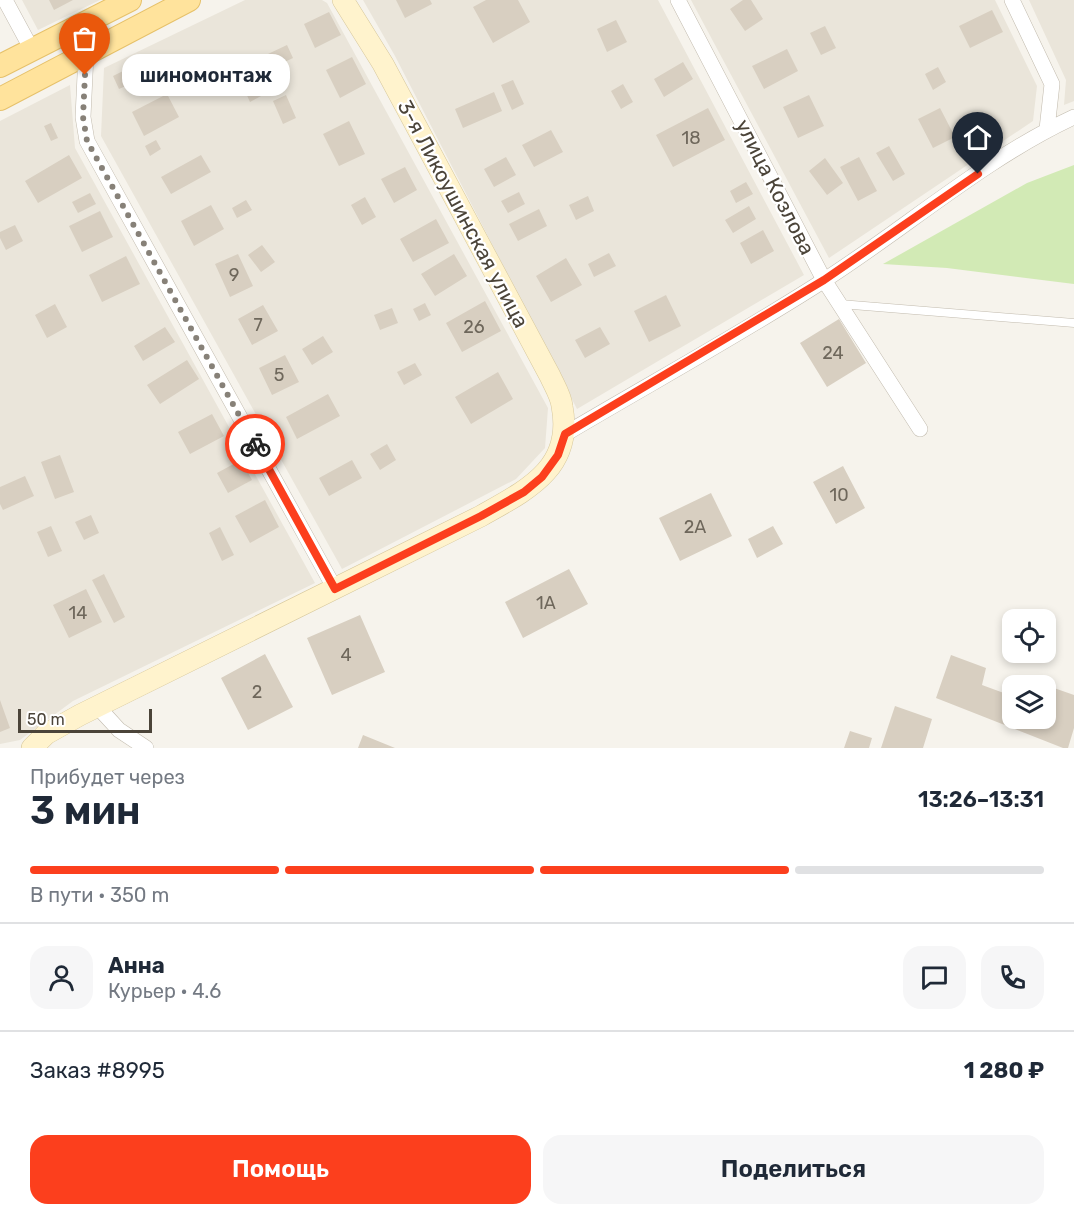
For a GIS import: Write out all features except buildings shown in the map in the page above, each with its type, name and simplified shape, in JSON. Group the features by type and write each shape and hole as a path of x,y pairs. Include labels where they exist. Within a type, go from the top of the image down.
{"main road":[{"path":"0,66 130,0"},
{"path":"0,99 189,0"}],"street":[{"path":"5,0 32,50"},
{"name":"3-я Ликоушинская улица","path":"344,0 383,64 550,376 562,405 565,434"},
{"name":"улица Козлова","path":"678,0 824,280 920,429"},
{"path":"1012,0 1052,84 1047,129"},
{"path":"86,54 83,117 87,141 335,589"},
{"path":"39,741 97,706 481,516 524,492 542,477 558,455 565,434 824,280 944,196 1047,129 1074,117"},
{"path":"97,706 119,730 146,748"}],"lane":[{"path":"839,304 1074,324"}],"shaded area":[{"path":"22,0 100,0 38,30"},
{"path":"245,0 322,0 327,3 548,408 545,448 516,479 342,569 101,136 104,68"},
{"path":"363,0 658,0 804,275 577,409 395,56"},
{"path":"691,0 995,0 1037,86 1033,121 829,258"},
{"path":"1029,0 1074,0 1074,101 1064,105 1066,80"},
{"path":"70,85 75,148 315,583 73,701 20,740 0,744 0,121"}],"green space":[{"path":"1074,165 1074,284 947,268 883,264 1027,183"}],"way so far":[{"path":"85,75 83,117 87,141 255,444"}],"place":[{"name":"шиномонтаж","path":"85,75"}],"route":[{"path":"255,444 335,589 524,492 542,477 558,455 565,434 824,280 978,174"}]}
